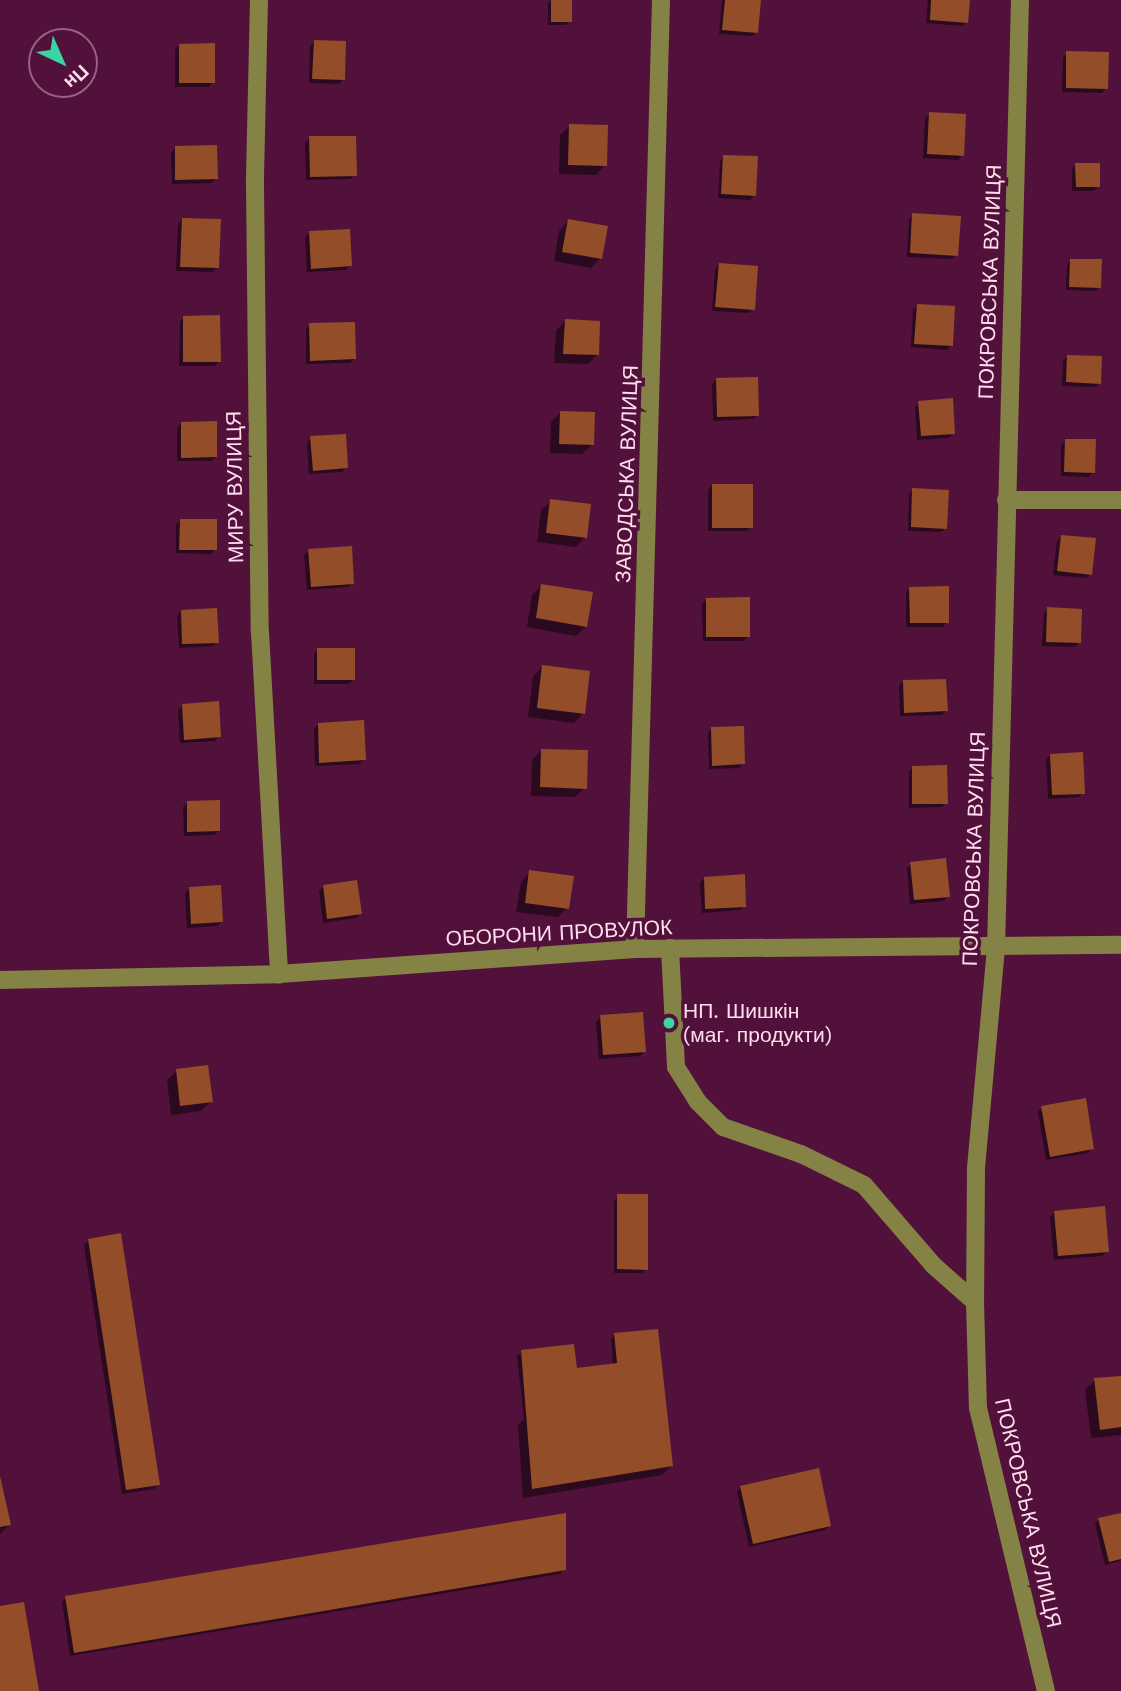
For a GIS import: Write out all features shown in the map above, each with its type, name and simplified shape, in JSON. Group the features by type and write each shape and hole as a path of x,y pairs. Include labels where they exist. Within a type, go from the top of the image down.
{"street":[{"name":"МИРУ ВУЛИЦЯ","path":"259,0 255,183 260,632 279,974"},
{"name":"ЗАВОДСЬКА ВУЛИЦЯ","path":"635,949 661,0"},
{"name":"ПОКРОВСЬКА ВУЛИЦЯ","path":"1020,0 996,947 976,1168 975,1302 978,1408 1046,1691"},
{"path":"1006,500 1121,500"},
{"name":"ОБОРОНИ ПРОВУЛОК","path":"0,980 279,974 635,949 1121,945"},
{"path":"670,948 676,1067 698,1102 723,1127 801,1154 864,1185 933,1265 975,1302"}],"building":[{"path":"551,0 572,0 572,22 551,22"},
{"path":"725,0 761,0 758,33 722,30"},
{"path":"931,0 970,0 968,23 930,20"},
{"path":"314,40 346,41 345,80 312,79"},
{"path":"215,43 215,83 179,83 179,44"},
{"path":"1066,51 1109,52 1108,89 1066,88"},
{"path":"929,112 966,114 964,156 927,154"},
{"path":"569,124 608,125 607,166 568,165"},
{"path":"309,136 356,136 357,176 310,177"},
{"path":"217,145 218,179 175,180 175,146"},
{"path":"723,155 758,156 756,196 721,194"},
{"path":"1075,163 1100,163 1100,187 1076,187"},
{"path":"912,213 961,216 958,256 910,253"},
{"path":"182,218 221,219 219,268 180,267"},
{"path":"568,219 608,226 602,259 562,252"},
{"path":"350,229 352,266 311,269 309,231"},
{"path":"1070,259 1102,259 1101,288 1069,287"},
{"path":"719,263 758,266 755,310 715,307"},
{"path":"917,304 955,306 953,346 914,344"},
{"path":"220,315 221,362 183,362 183,316"},
{"path":"565,319 600,321 599,355 563,354"},
{"path":"355,322 356,359 310,361 309,323"},
{"path":"1067,355 1102,356 1101,384 1066,382"},
{"path":"758,377 759,416 717,417 716,378"},
{"path":"953,398 955,434 921,436 918,401"},
{"path":"560,411 595,412 594,445 559,444"},
{"path":"217,421 217,457 181,458 181,422"},
{"path":"346,434 348,468 313,471 310,436"},
{"path":"1065,439 1096,439 1095,473 1064,472"},
{"path":"712,484 753,484 753,528 712,528"},
{"path":"912,488 949,490 947,529 911,527"},
{"path":"550,499 591,504 587,538 546,533"},
{"path":"180,519 217,519 217,550 179,550"},
{"path":"1061,535 1096,538 1092,575 1057,571"},
{"path":"352,546 354,584 311,587 308,549"},
{"path":"541,584 593,592 587,627 536,618"},
{"path":"949,586 949,623 910,623 909,587"},
{"path":"750,597 750,637 706,637 706,598"},
{"path":"1047,607 1082,609 1081,643 1046,642"},
{"path":"217,608 219,643 182,644 181,610"},
{"path":"317,648 355,648 355,680 317,680"},
{"path":"542,665 590,671 585,714 537,708"},
{"path":"946,679 948,711 904,713 903,680"},
{"path":"219,701 221,737 184,740 182,704"},
{"path":"364,720 366,760 319,763 318,723"},
{"path":"744,726 745,764 712,766 711,727"},
{"path":"541,749 588,750 587,789 540,787"},
{"path":"1083,752 1085,794 1052,795 1050,754"},
{"path":"947,765 948,804 912,804 912,766"},
{"path":"220,800 220,831 187,832 187,801"},
{"path":"946,858 950,897 914,900 910,862"},
{"path":"529,870 574,876 569,909 525,903"},
{"path":"745,874 746,907 705,909 704,877"},
{"path":"357,880 362,914 327,919 323,885"},
{"path":"221,885 223,922 191,924 189,887"},
{"path":"643,1012 646,1052 603,1055 600,1015"},
{"path":"208,1065 213,1102 180,1106 176,1069"},
{"path":"1086,1098 1094,1149 1050,1157 1041,1106"},
{"path":"617,1194 648,1194 648,1270 617,1269"},
{"path":"1105,1206 1109,1252 1058,1256 1054,1211"},
{"path":"121,1233 160,1485 126,1490 88,1239"},
{"path":"658,1329 673,1466 532,1489 521,1350 574,1344 577,1368 617,1363 614,1333"},
{"path":"1121,1376 1121,1427 1100,1430 1094,1378"},
{"path":"819,1468 831,1526 753,1544 740,1486"},
{"path":"0,1476 11,1525 0,1527"},
{"path":"566,1513 566,1570 74,1653 65,1596"},
{"path":"1121,1513 1121,1559 1109,1562 1098,1518"},
{"path":"24,1602 39,1691 0,1691 0,1606"}],"place":[{"name":"НП. Шишкін (маг. продукти)","path":"669,1023"}]}
